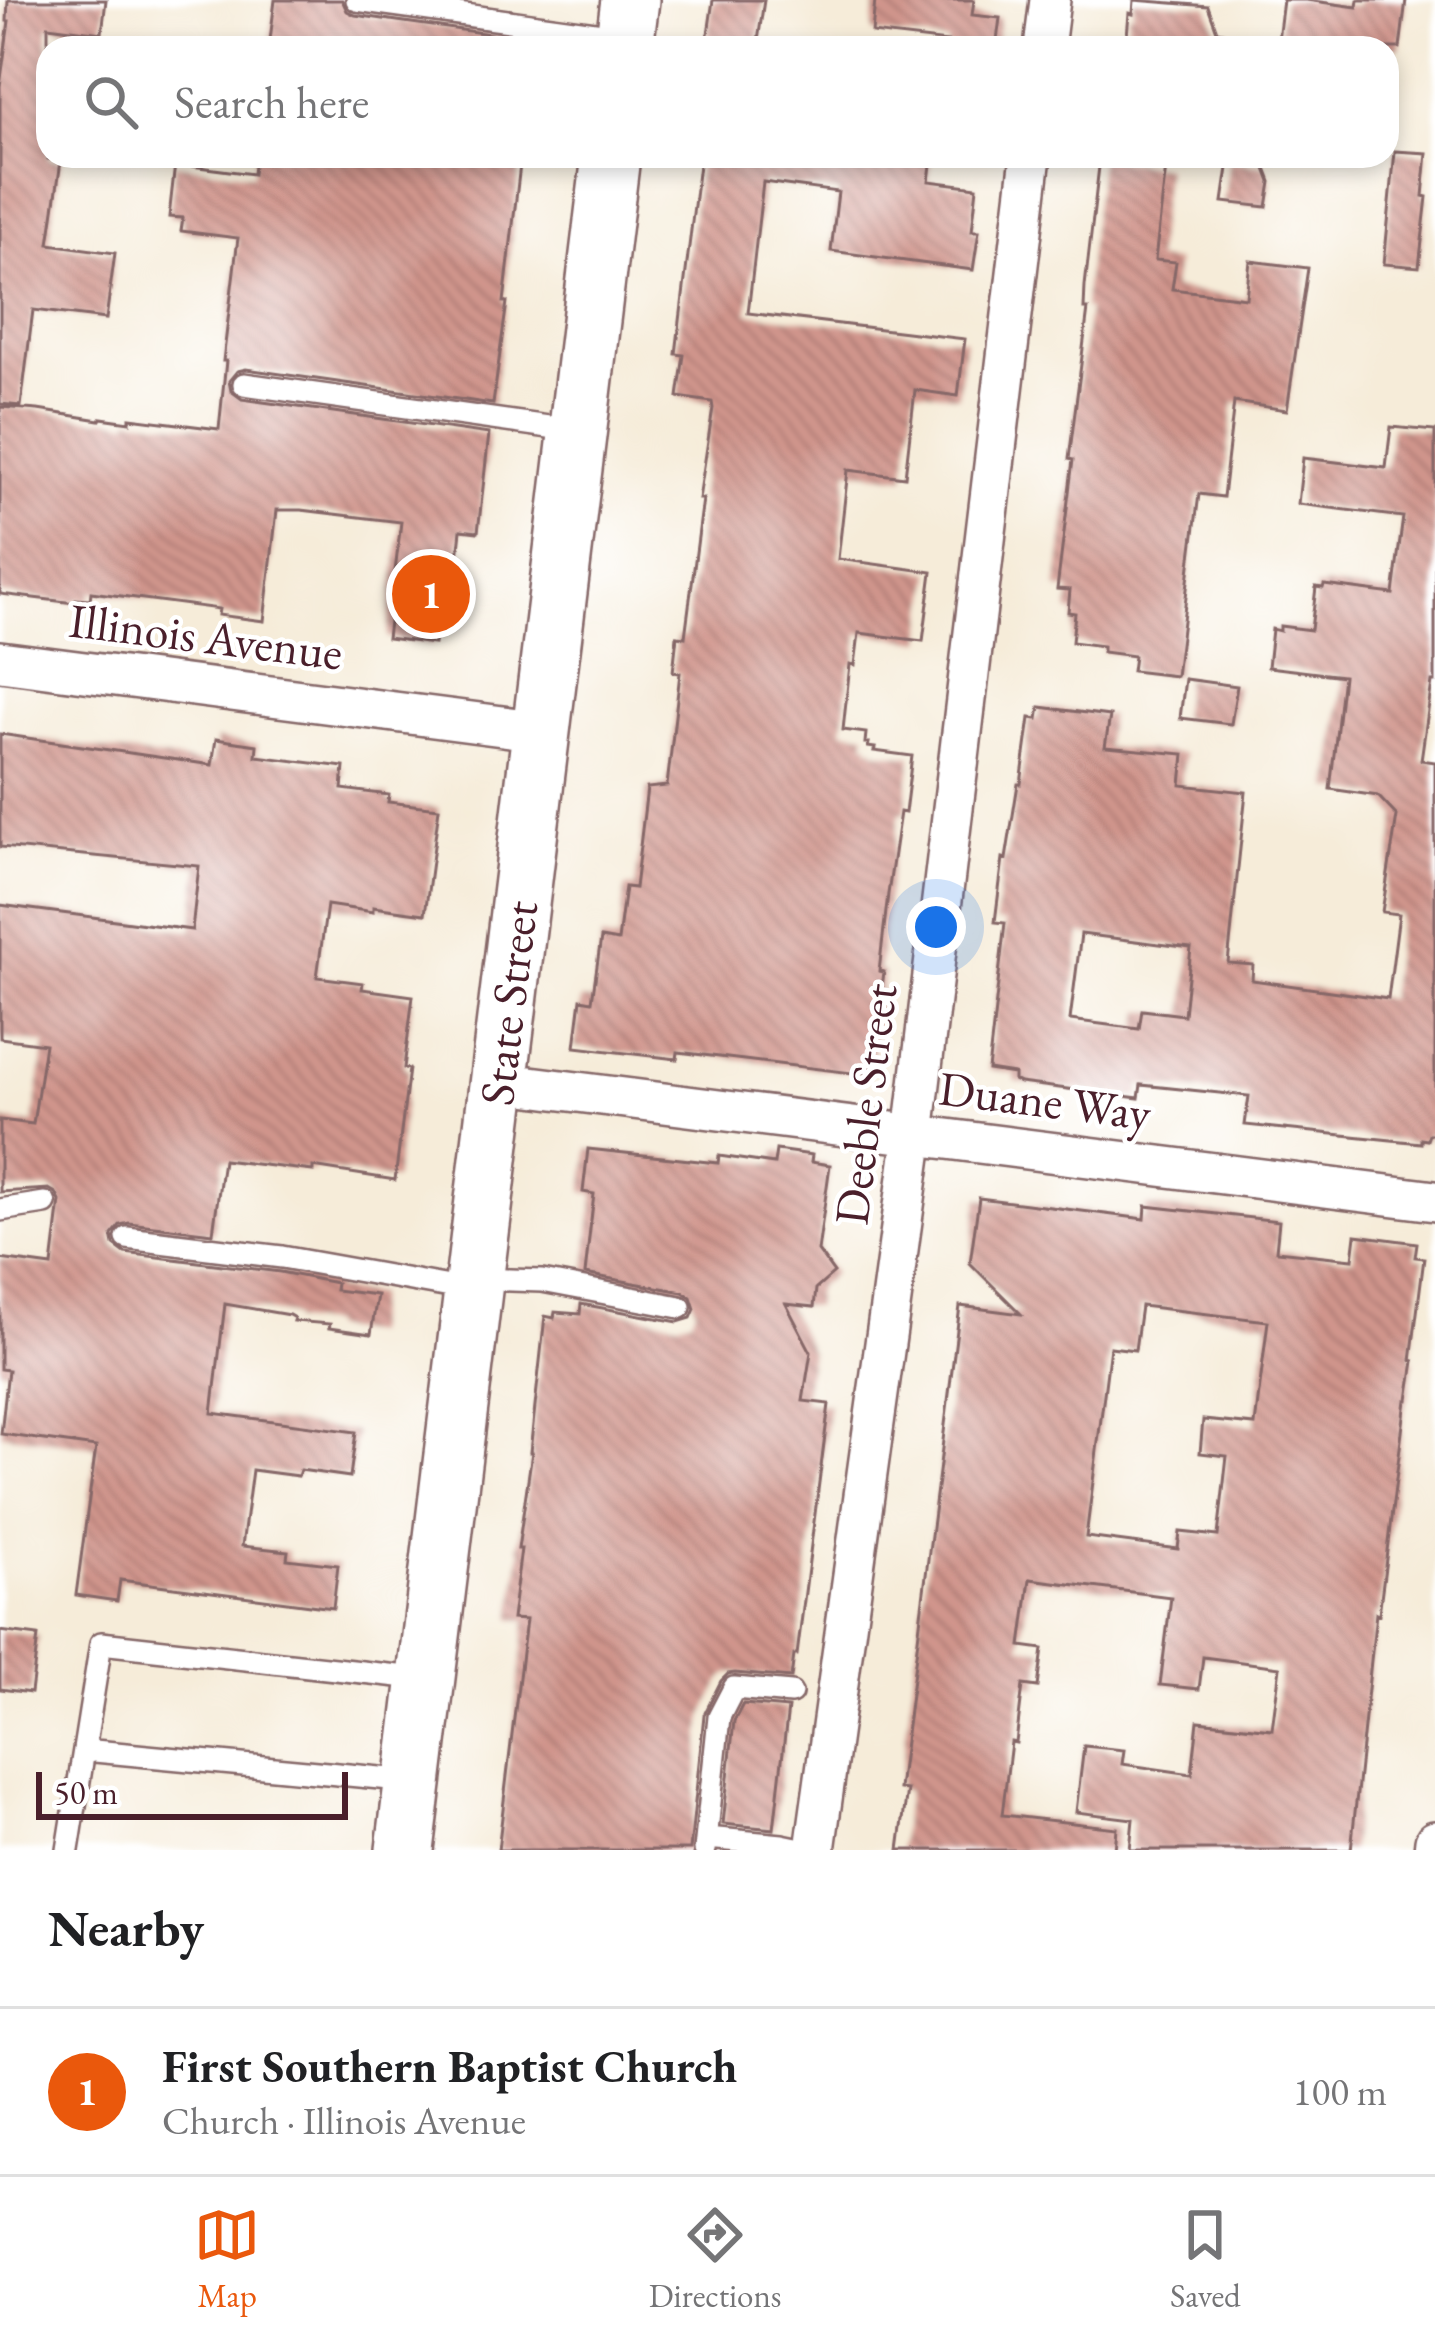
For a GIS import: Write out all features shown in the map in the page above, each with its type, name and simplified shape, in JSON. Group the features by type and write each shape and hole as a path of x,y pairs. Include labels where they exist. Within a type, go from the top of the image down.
{"main road":[{"name":"State Street","path":"405,1850 609,168"}],"street":[{"path":"1046,36 1050,0"},
{"name":"Deeble Street","path":"811,1850 914,1134 1030,168"},
{"name":"Illinois Avenue","path":"0,661 541,731"},
{"name":"Duane Way","path":"499,1082 1435,1202"},
{"path":"1434,1850 1435,1841"}],"lane":[{"path":"357,0 626,28"},
{"path":"244,384 577,431"},
{"path":"0,1210 45,1203"},
{"path":"127,1238 473,1285 542,1281 680,1307"},
{"path":"68,1850 101,1643 425,1678"},
{"path":"791,1693 734,1688 719,1717 706,1844 811,1850"},
{"path":"84,1750 413,1781"}],"building":[{"path":"8,0 106,0 102,33 48,26 48,36 36,36 36,168 60,168 49,244 115,253 106,319 33,310 21,406 0,404 0,86"},
{"path":"275,0 342,0 355,15 504,36 270,36"},
{"path":"713,0 764,0 759,36 708,36"},
{"path":"875,0 974,0 972,15 1000,18 998,36 872,33"},
{"path":"1134,0 1208,6 1223,36 1127,36 1129,13 1133,14"},
{"path":"1283,0 1357,7 1358,0 1406,0 1400,48 1399,36 1278,36"},
{"path":"1399,151 1427,153 1419,267 1384,264"},
{"path":"175,168 253,174 254,168 520,168 493,404 246,369 229,381 231,391 242,399 489,434 478,532 461,530 453,605 439,603 434,644 387,638 401,522 301,510 277,510 264,621 218,615 219,609 91,592 90,600 76,599 75,603 0,594 0,407 219,429 238,238 181,231 183,218 169,217"},
{"path":"699,168 931,168 929,181 977,187 972,231 979,231 973,270 831,251 838,192 763,182 748,313 965,339 958,396 915,390 905,477 848,470 838,559 932,572 923,641 859,633 855,665 850,664 843,730 866,733 865,743 874,751 912,756 888,894 871,1073 678,1052 677,1059 575,1047 581,999 592,1001 601,938 618,941 625,887 635,888 647,788 667,786 680,673 673,672 677,636 685,637 713,408 712,402 678,397 684,355 676,354"},
{"path":"1099,168 1166,168 1155,260 1176,262 1172,289 1246,298 1250,261 1308,268 1287,410 1234,402 1223,497 1199,494 1176,676 1132,671 1134,656 1072,642 1075,613 1068,612 1070,590 1057,589 1088,309 1084,309"},
{"path":"1228,168 1266,168 1271,182 1267,207 1223,202"},
{"path":"1391,427 1435,431 1435,682 1421,760 1435,762 1435,1134 1421,1143 1245,1125 1249,1096 1141,1085 1139,1098 1020,1083 1014,1074 988,1070 1005,923 995,922 1003,858 1021,784 1030,718 1038,719 1040,707 1110,716 1105,747 1184,754 1181,785 1246,792 1228,963 1253,965 1252,980 1388,999 1399,914 1382,912 1397,816 1378,796 1330,789 1343,676 1268,667 1272,629 1311,630 1316,587 1393,594 1403,517 1298,504 1303,458 1386,468","holes":["1081,934 1191,948 1184,1015 1142,1010 1139,1029 1070,1020"]},
{"path":"1185,679 1237,686 1231,724 1180,718"},
{"path":"0,734 212,765 216,739 257,745 256,756 344,767 342,789 389,795 388,802 439,808 425,914 327,905 317,977 413,996 395,1180 223,1160 213,1233 129,1223 112,1235 114,1245 125,1253 280,1272 336,1283 335,1290 377,1295 371,1334 225,1304 212,1413 356,1432 350,1477 252,1470 242,1546 288,1551 287,1559 338,1565 333,1608 120,1580 117,1601 76,1595 96,1447 1,1434 8,1370 0,1369 0,1259 52,1266 60,1201 49,1189 0,1192 0,1120 33,1124 45,1044 0,1038 0,905 192,930 199,866 0,847"},
{"path":"588,1149 774,1164 776,1150 812,1155 811,1162 830,1165 818,1251 834,1273 816,1289 814,1307 786,1304 811,1352 803,1401 829,1404 797,1655 791,1678 735,1673 721,1681 704,1715 690,1850 498,1850 526,1620 512,1619 545,1316 580,1314 581,1304 678,1322 691,1318 695,1309 691,1297 683,1292 585,1274 594,1194 583,1192"},
{"path":"979,1198 1145,1219 1146,1206 1279,1221 1276,1251 1353,1259 1356,1235 1417,1243 1415,1257 1424,1258 1414,1361 1376,1613 1351,1850 1130,1850 1133,1819 1076,1812 1084,1746 1124,1750 1122,1764 1192,1774 1198,1721 1272,1729 1280,1667 1203,1657 1199,1689 1160,1685 1171,1597 1030,1579 1021,1646 1043,1649 1038,1687 1023,1685 1002,1815 1117,1828 1115,1850 899,1850 907,1790 899,1789 960,1306 1021,1314 970,1263","holes":["1141,1306 1268,1321 1255,1425 1203,1420 1200,1453 1227,1456 1218,1536 1180,1532 1178,1549 1086,1537 1110,1347 1135,1350"]},
{"path":"0,1631 38,1636 31,1693 0,1689"},
{"path":"743,1704 788,1708 774,1829 723,1824 734,1721"}],"place":[{"name":"First Southern Baptist Church","path":"431,594"}]}
